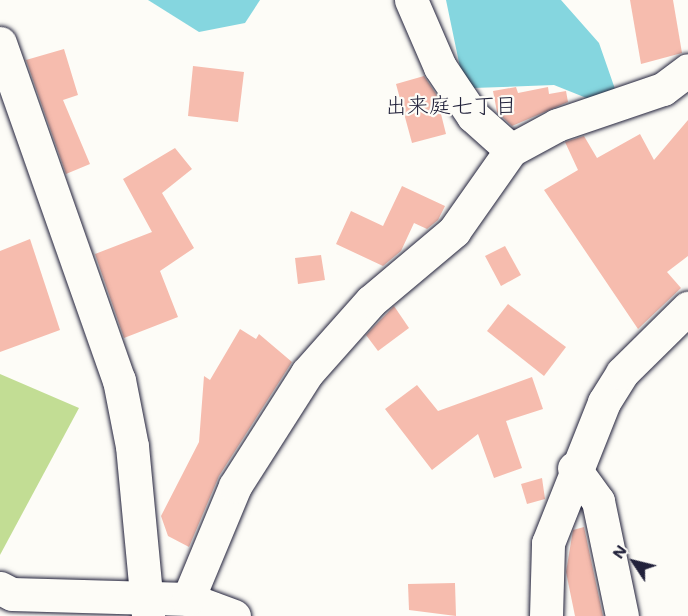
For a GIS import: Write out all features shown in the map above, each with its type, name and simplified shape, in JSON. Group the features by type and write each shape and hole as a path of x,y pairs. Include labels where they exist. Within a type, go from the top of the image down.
{"street":[{"path":"411,0 447,77 474,116 512,150"},
{"path":"0,43 119,380 148,607"},
{"path":"188,599 235,486 307,373 371,301 454,231 512,150 557,125 663,89 688,70"},
{"path":"538,613 548,543 574,468 622,373 688,308"},
{"path":"574,468 598,501 622,616"},
{"path":"0,588 12,594 148,607 188,599 234,616"}],"green space":[{"path":"0,374 79,408 0,555"}],"water":[{"path":"148,0 260,0 245,23 199,32"},
{"path":"446,0 561,0 599,43 615,89 589,99 554,85 473,88 462,77"}],"building":[{"path":"630,0 673,0 682,53 641,64"},
{"path":"64,49 78,95 63,100 90,164 66,174 26,60"},
{"path":"193,66 244,72 238,122 188,116"},
{"path":"424,76 436,94 446,134 412,143 396,84"},
{"path":"516,87 518,93 548,87 549,94 566,91 568,102 512,126 497,112 493,91"},
{"path":"688,120 688,256 667,272 681,288 638,329 544,190 578,170 565,142 584,136 597,158 640,134 654,160"},
{"path":"175,148 192,169 162,193 194,248 160,271 178,317 124,338 95,254 152,232 123,179"},
{"path":"402,186 445,206 438,220 427,229 414,223 401,251 383,266 336,244 351,211 383,226"},
{"path":"30,239 60,330 0,352 0,251"},
{"path":"505,246 521,275 501,286 485,256"},
{"path":"321,255 325,280 298,284 295,258"},
{"path":"508,304 566,347 544,376 487,331"},
{"path":"394,306 409,328 378,351 366,335"},
{"path":"240,329 256,339 259,334 292,362 219,476 189,547 168,536 161,516 199,442 204,376 210,380"},
{"path":"532,377 543,409 506,421 522,468 494,478 478,434 432,470 385,409 417,385 438,411"},
{"path":"542,478 545,499 527,504 521,484"},
{"path":"584,527 603,616 575,616 566,572 573,530"},
{"path":"455,583 456,616 409,610 408,584"}],"district":[{"name":"出来庭七丁目","path":"451,105"}]}
